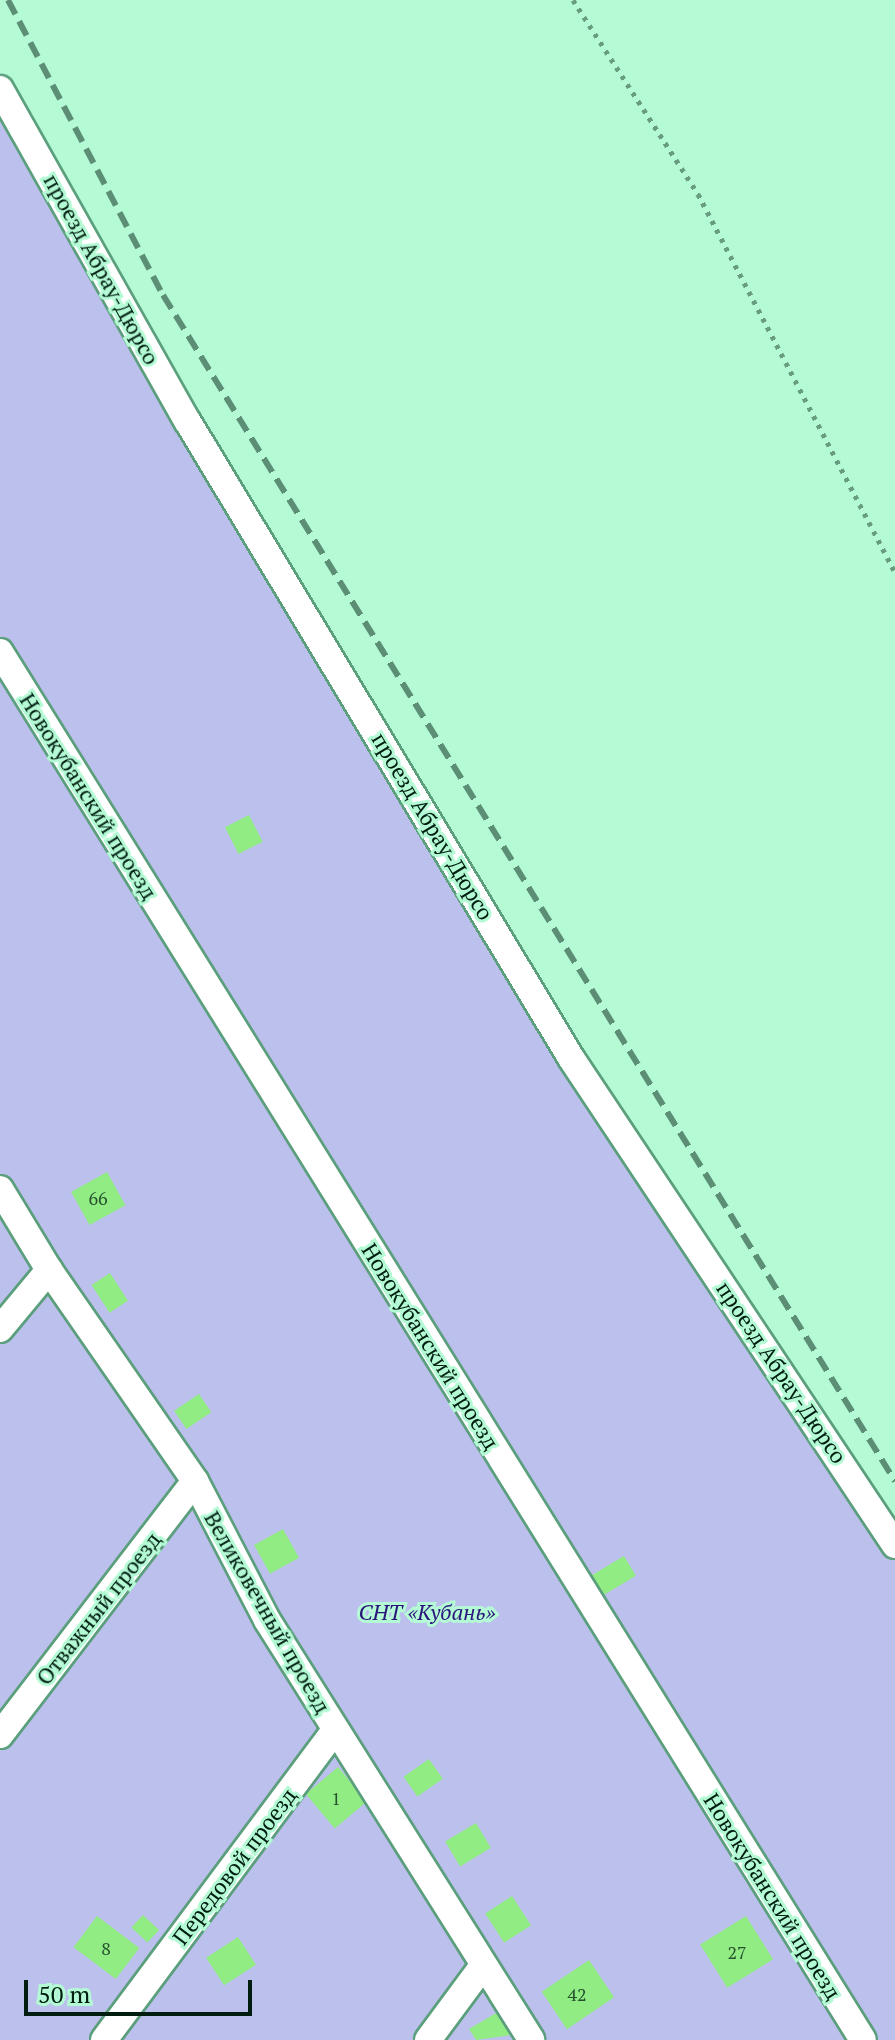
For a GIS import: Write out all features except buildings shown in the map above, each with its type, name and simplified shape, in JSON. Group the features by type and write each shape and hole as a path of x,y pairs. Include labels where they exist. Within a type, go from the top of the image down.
{"street":[{"name":"проезд Абрау-Дюрсо","path":"0,89 188,422 571,1058 895,1545"},
{"name":"Новокубанский проезд","path":"0,652 863,2040"},
{"name":"Великовечный проезд","path":"0,1189 49,1270 195,1481 267,1620 482,1967 531,2040"},
{"path":"0,1329 49,1270"},
{"name":"Отважный проезд","path":"0,1735 195,1481"},
{"name":"Передовой проезд","path":"104,2040 335,1730"},
{"path":"428,2040 482,1967"}],"path":[{"path":"573,0 698,194 895,572"}],"green space":[{"name":"СНТ «Кубань»","path":"0,89 346,680 895,1545 895,2040 0,2040"}],"railway":[{"path":"8,0 163,295 895,1481"}]}
